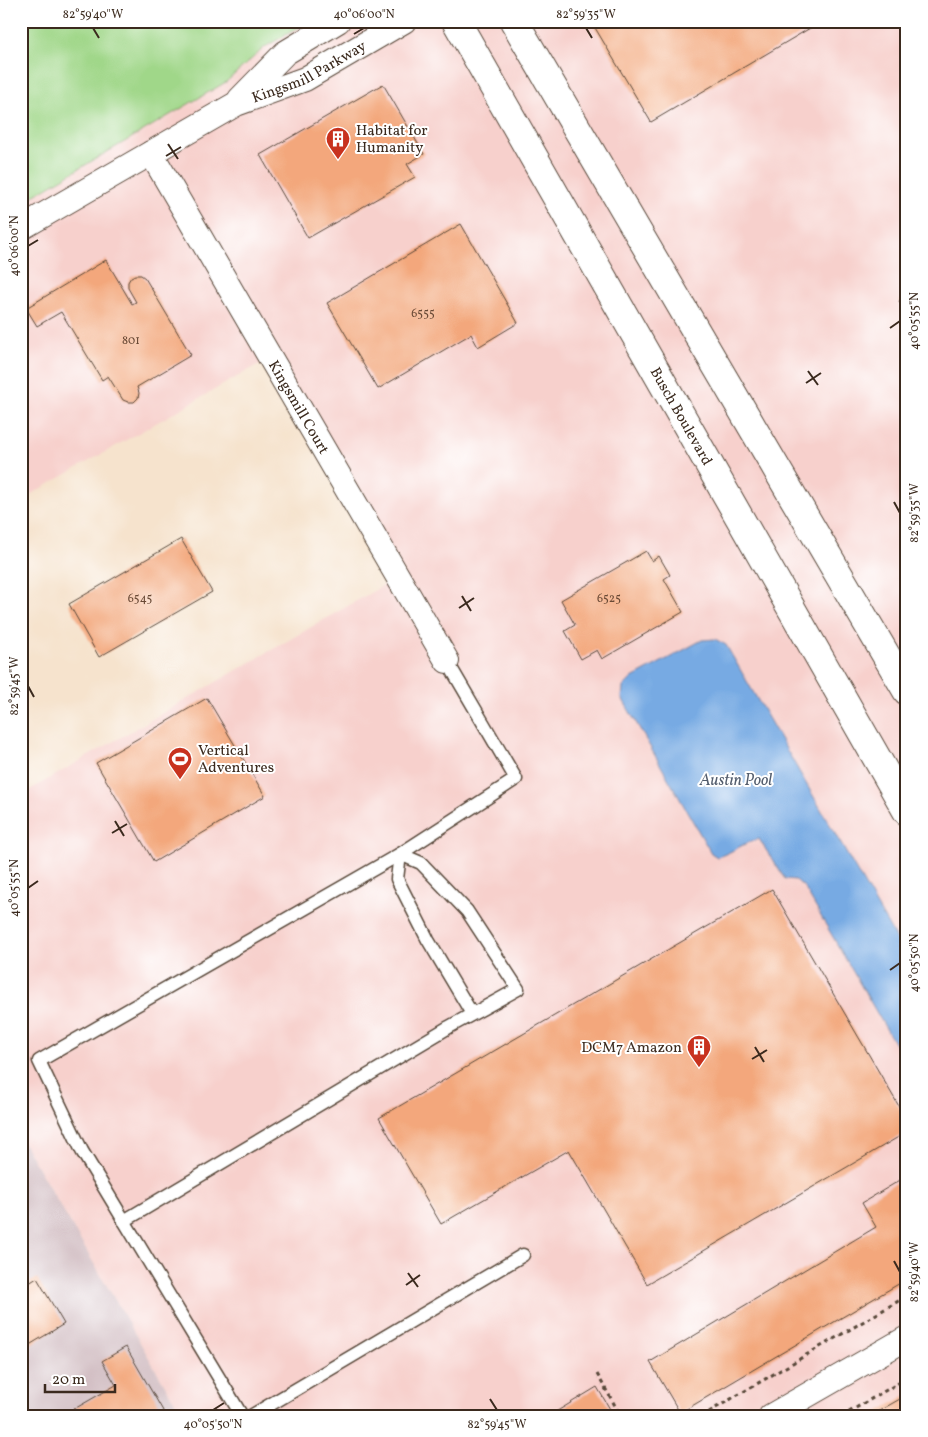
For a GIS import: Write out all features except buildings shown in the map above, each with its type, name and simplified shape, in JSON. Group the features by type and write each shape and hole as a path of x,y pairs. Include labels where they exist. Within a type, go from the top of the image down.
{"main road":[{"name":"Busch Boulevard","path":"456,21 907,810"},
{"path":"514,21 907,691"}],"street":[{"name":"Kingsmill Parkway","path":"236,104 285,52 338,21"},
{"name":"Kingsmill Parkway","path":"21,228 236,104 305,79 404,21"},
{"name":"Kingsmill Court","path":"151,153 447,661"},
{"path":"772,1416 907,1338"}],"lane":[{"path":"242,1416 82,1151 39,1061 400,854 516,779 447,661"},
{"path":"124,1221 472,1014 518,989 467,911 421,862 400,854"},
{"path":"400,854 397,879 428,940 472,1014"},
{"path":"252,1416 523,1254"}],"path":[{"path":"702,1416 907,1296"},
{"path":"597,1374 621,1416"},
{"path":"842,1416 907,1378"}],"shaded area":[{"path":"21,21 907,21 907,1416 183,1416 21,1139 21,795 398,577 270,358 21,500"},
{"path":"21,1139 183,1416 21,1416"}],"green space":[{"path":"21,21 310,21 265,47 226,82 21,203"}],"water":[{"name":"Austin Pool","path":"715,639 726,645 907,958 907,1059 903,1058 804,887 796,880 785,879 759,839 717,857 711,853 622,698 623,687 632,678 702,640"}],"place":[{"name":"Habitat for Humanity","path":"338,160"},
{"name":"Vertical Adventures","path":"180,780"},
{"name":"DCM7 Amazon","path":"699,1068"}]}
